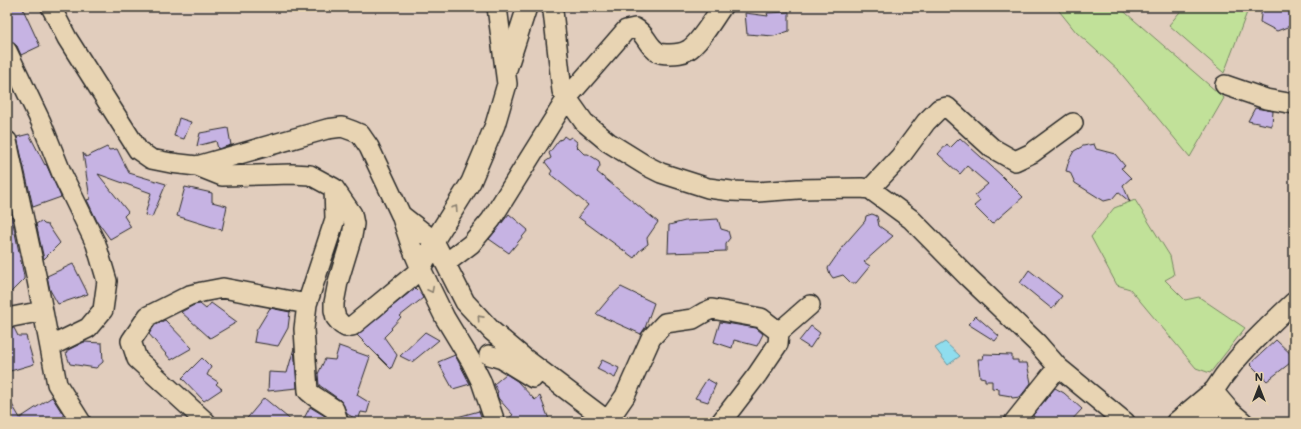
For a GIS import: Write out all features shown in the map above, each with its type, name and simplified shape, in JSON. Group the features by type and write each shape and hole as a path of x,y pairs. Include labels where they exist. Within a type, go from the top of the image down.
{"street":[{"path":"51,7 67,38 138,150 152,159 197,166 222,176 292,174 310,175 334,188 352,214 354,224 352,236 338,282 334,303 336,318 346,327 352,326 421,269 434,241 471,182 498,117 507,84 497,7"},
{"path":"506,72 527,7"},
{"path":"551,7 562,91 584,122 608,142 661,173 708,188 756,192 798,189 870,189 911,219 968,277 1037,343 1058,367 1125,422"},
{"path":"446,263 471,244 491,220 567,98 626,30 635,28 642,31 654,50 658,52 666,54 683,53 689,50 701,36 722,7"},
{"path":"7,51 41,122 62,174 96,244 107,281 103,310 88,328 51,346"},
{"path":"1225,85 1266,99 1294,104"},
{"path":"870,189 900,157 926,122 939,109 947,107 992,148 1015,161 1032,153 1073,123"},
{"path":"197,166 327,129 342,127 360,134 369,147 401,215 412,248 445,318 480,358 502,359 605,422"},
{"path":"7,142 58,384 81,422"},
{"path":"334,188 335,219 307,304 304,329 308,391 334,409 339,421"},
{"path":"401,215 434,241 465,302 496,335 605,422"},
{"path":"206,422 137,359 131,341 148,316 190,295 223,288 307,304"},
{"path":"445,318 465,302"},
{"path":"1198,422 1203,408 1213,391 1237,357 1294,302"},
{"path":"721,422 757,375 778,344 779,332 810,305"},
{"path":"605,422 625,396 651,338 665,323 693,319 712,309 718,309 761,318 779,332"},
{"path":"7,318 43,311"},
{"path":"495,422 481,381 480,358 496,335"},
{"path":"1014,422 1058,367"},
{"path":"1176,422 1213,391"},
{"path":"1213,391 1215,422"},
{"path":"1213,391 1230,411 1243,422"}],"green space":[{"path":"1056,7 1119,7 1224,98 1190,157 1119,71 1076,32"},
{"path":"1184,7 1249,7 1224,73 1169,25"},
{"path":"1135,200 1170,256 1174,275 1165,280 1185,300 1199,297 1245,328 1210,373 1196,368 1130,289 1117,285 1091,237 1114,208"}],"water":[{"path":"945,342 960,356 948,365 935,348"}],"building":[{"path":"7,7 22,7 40,46 21,55 17,46 10,41 7,34"},
{"path":"1262,7 1290,7 1290,26 1277,31 1260,22"},
{"path":"789,12 789,31 774,36 747,34 745,13 768,16 767,13"},
{"path":"1255,108 1273,111 1272,126 1248,121"},
{"path":"179,118 191,122 184,139 174,136"},
{"path":"228,128 231,145 218,149 216,141 197,146 200,133"},
{"path":"29,134 45,165 46,164 61,197 33,207 17,137"},
{"path":"564,136 568,139 571,137 577,142 576,146 584,154 588,154 599,161 600,166 597,172 658,222 647,238 648,244 639,251 634,258 578,217 588,205 550,174 552,171 545,162 551,158 549,153"},
{"path":"960,138 1023,197 992,224 974,206 980,201 975,195 988,184 967,166 960,174 938,154 947,144 950,148"},
{"path":"1094,144 1096,149 1115,154 1125,166 1121,168 1131,178 1123,185 1130,202 1118,192 1112,199 1104,201 1075,183 1070,172 1066,171 1069,160 1074,151 1083,146"},
{"path":"107,147 109,150 117,149 129,173 166,184 152,217 145,215 151,193 98,174 128,212 124,216 131,227 110,239 97,221 87,200 90,199 83,153 86,157"},
{"path":"185,187 212,193 212,202 227,206 222,230 177,216"},
{"path":"7,204 9,204 24,279 7,296"},
{"path":"509,214 528,230 509,253 489,239"},
{"path":"872,214 877,216 879,226 893,236 864,262 870,266 856,283 851,283 843,275 833,278 828,268 844,245 865,221 866,216"},
{"path":"718,219 721,229 728,231 730,238 726,243 726,251 668,253 669,225 685,221"},
{"path":"41,221 48,225 60,243 44,259 36,224"},
{"path":"73,264 88,294 58,304 50,290 47,276"},
{"path":"1029,270 1062,296 1052,309 1020,283"},
{"path":"621,287 654,303 645,328 641,334 596,314 611,296"},
{"path":"415,288 423,298 400,316 401,317 391,328 392,329 384,337 397,355 391,369 357,335"},
{"path":"211,303 237,322 210,338 181,312 194,305 200,304 206,309"},
{"path":"270,308 290,312 288,328 278,346 254,342 256,331"},
{"path":"976,316 999,336 995,341 968,324"},
{"path":"165,320 192,348 171,360 149,334 155,325"},
{"path":"720,322 756,328 763,334 757,346 734,340 732,348 714,342"},
{"path":"811,326 820,333 810,348 799,341"},
{"path":"14,328 18,336 26,336 34,364 7,372 7,329"},
{"path":"425,332 439,340 412,362 400,356"},
{"path":"1276,340 1294,357 1294,360 1267,381 1250,364"},
{"path":"84,342 102,343 103,362 96,368 70,364 66,353 68,350"},
{"path":"339,346 370,357 357,395 370,403 367,413 361,412 358,420 347,414 340,400 319,385 318,374 325,359 335,360"},
{"path":"294,348 297,388 268,391 269,372 287,373"},
{"path":"984,354 1012,355 1012,360 1018,360 1018,363 1027,363 1031,383 1020,397 1012,398 1011,396 999,394 999,389 992,388 992,381 985,381 985,378 980,377 978,359 983,359"},
{"path":"455,355 470,384 453,389 438,362"},
{"path":"202,358 211,367 207,375 218,382 216,384 222,389 204,401 182,378"},
{"path":"602,360 619,368 615,378 597,369"},
{"path":"506,374 517,381 535,400 540,396 550,422 506,422 506,420 513,415 498,398 498,392 494,384"},
{"path":"707,379 716,384 708,402 695,398"},
{"path":"1055,388 1064,393 1082,409 1070,422 1038,422 1033,415"},
{"path":"7,396 20,418 52,397 68,422 7,422"},
{"path":"264,398 293,422 244,422"},
{"path":"310,407 325,416 324,422 302,422"},
{"path":"479,411 483,422 451,422 450,419"}]}
